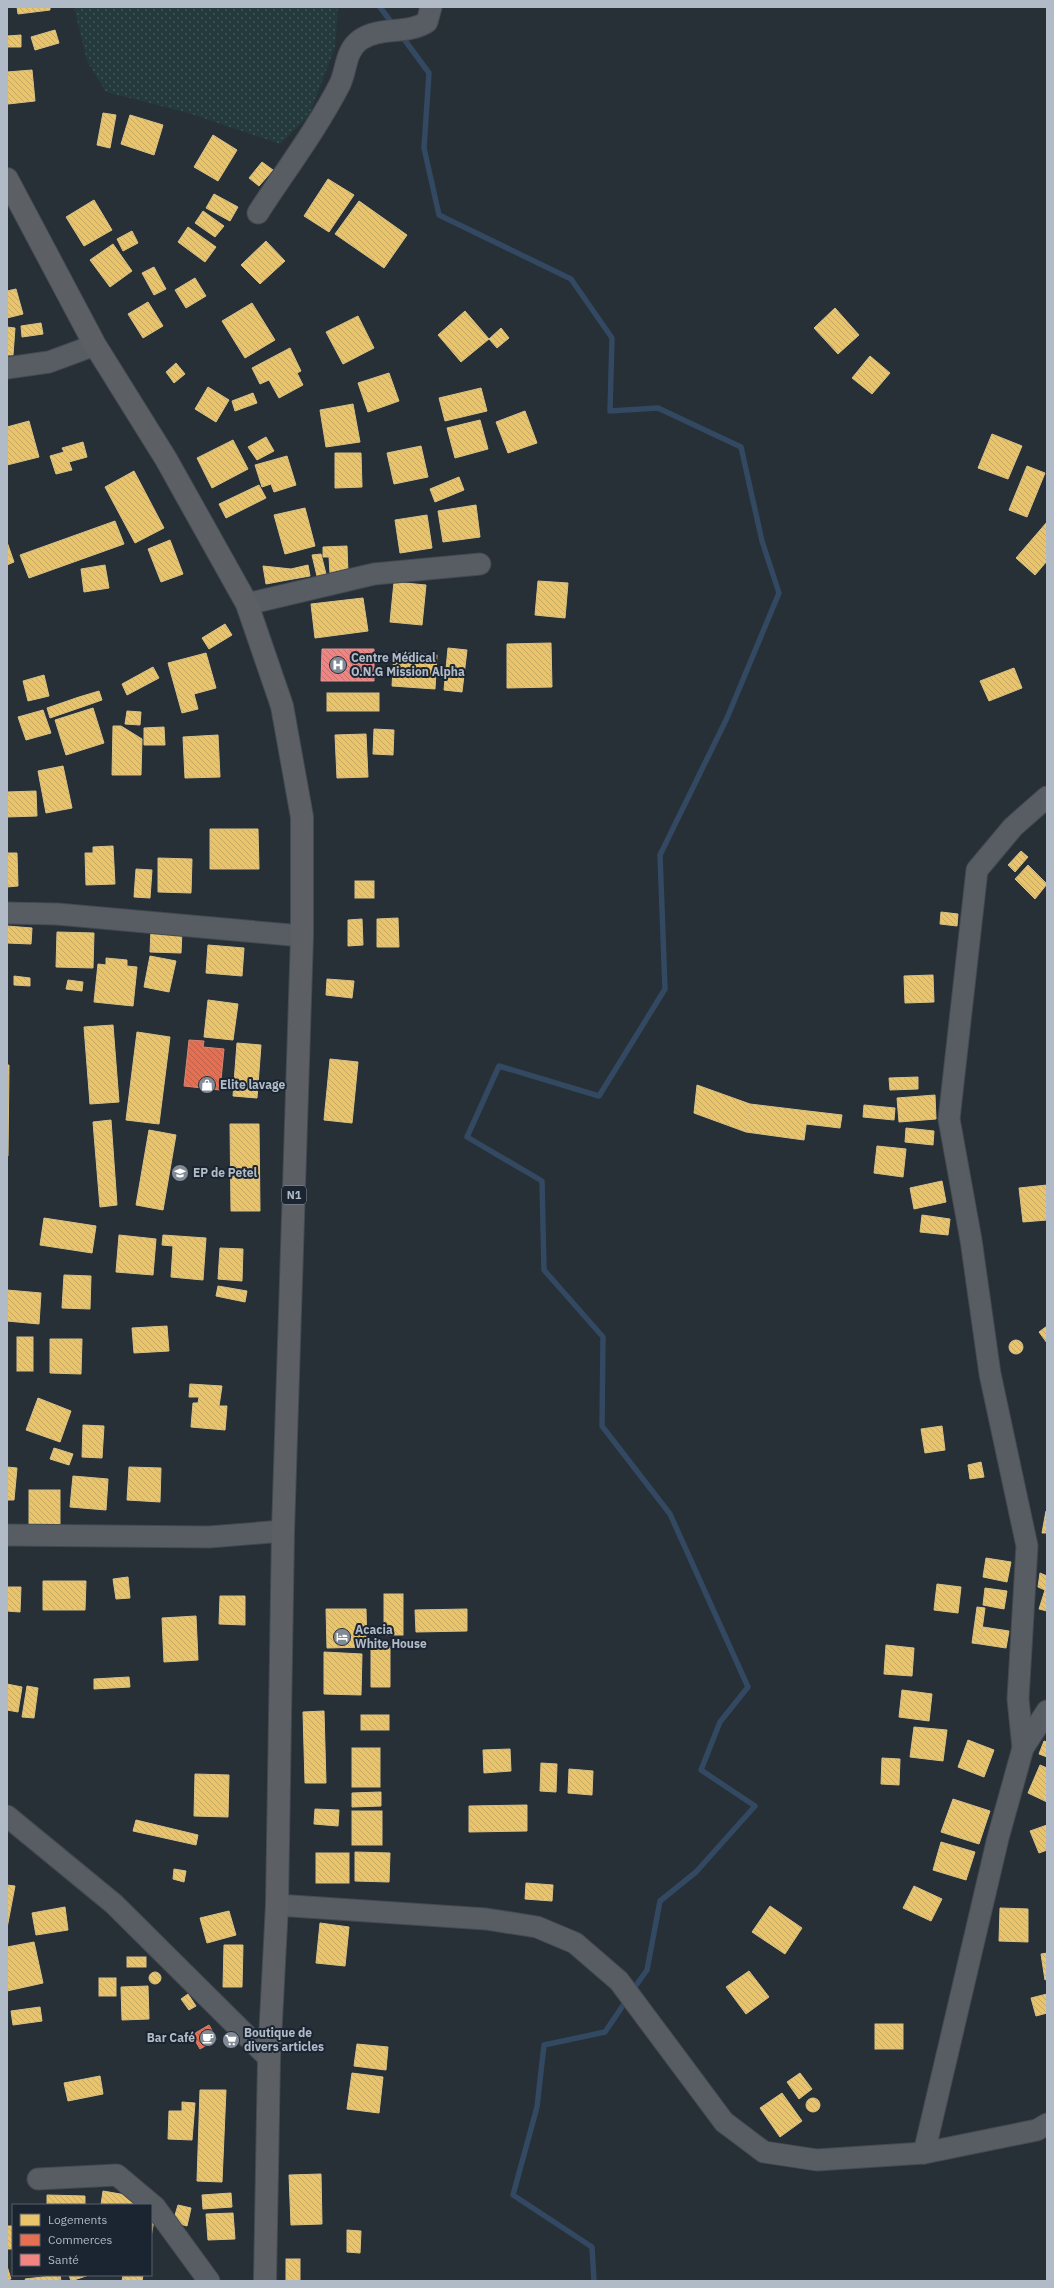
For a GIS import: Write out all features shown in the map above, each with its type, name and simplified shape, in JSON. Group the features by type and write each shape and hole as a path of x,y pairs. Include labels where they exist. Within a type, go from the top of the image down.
{"highway":[{"name":"N1","path":"7,179 94,345 166,458 248,604 282,706 302,817 302,936 282,1531 277,1906 269,2058 265,2281"}],"street":[{"path":"258,213 340,83 350,52 360,40 375,33 420,27 427,22 431,7"},
{"path":"7,368 50,362 94,345"},
{"path":"248,604 374,574 480,564"},
{"path":"1023,1748 1018,1699 1027,1546 990,1374 971,1240 949,1119 977,870 1013,827 1047,797"},
{"path":"7,913 57,914 302,936"},
{"path":"7,1535 209,1537 282,1531"},
{"path":"924,2153 998,1838 1023,1748 1047,1710"},
{"path":"7,1816 114,1904 269,2058"},
{"path":"277,1906 486,1919 537,1927 576,1943 619,1981 724,2122 764,2152 817,2160 924,2153 1037,2130 1047,2124"},
{"path":"38,2179 117,2175 151,2204"},
{"path":"152,2204 209,2281"}],"green space":[{"path":"74,7 337,7 335,47 309,116 280,144 185,112 106,92 87,61"}],"building: Logements":[{"path":"17,7 50,7 50,10 18,14"},
{"path":"55,30 59,43 35,50 31,37"},
{"path":"21,35 21,47 7,47 7,36"},
{"path":"32,70 35,101 8,104 7,72"},
{"path":"103,113 116,115 110,148 97,145"},
{"path":"130,115 163,125 154,155 121,144"},
{"path":"213,135 237,150 218,181 194,167"},
{"path":"262,162 273,170 259,186 249,178"},
{"path":"328,179 354,195 329,232 304,216"},
{"path":"214,194 238,207 230,221 206,208"},
{"path":"94,200 112,230 84,246 66,217"},
{"path":"359,201 407,235 384,268 335,234"},
{"path":"203,211 224,226 215,237 195,223"},
{"path":"188,227 216,247 205,262 178,242"},
{"path":"132,231 138,243 123,251 117,239"},
{"path":"266,241 285,261 260,284 241,265"},
{"path":"113,244 132,271 110,287 90,260"},
{"path":"154,267 166,289 154,295 142,273"},
{"path":"195,278 206,296 186,308 175,290"},
{"path":"16,289 23,314 7,318 7,291"},
{"path":"148,302 163,326 143,338 128,314"},
{"path":"252,303 275,340 245,358 222,321"},
{"path":"835,308 859,335 838,354 814,328"},
{"path":"465,311 489,339 461,362 438,335"},
{"path":"358,316 374,348 343,364 326,332"},
{"path":"41,323 43,334 22,337 21,326"},
{"path":"7,327 15,328 13,355 7,355"},
{"path":"501,328 509,338 497,348 489,339"},
{"path":"290,348 301,371 297,373 303,385 279,398 269,380 260,384 252,368"},
{"path":"870,356 890,373 872,394 852,378"},
{"path":"176,363 185,374 174,383 166,372"},
{"path":"389,373 399,401 368,412 358,383"},
{"path":"208,387 229,400 216,422 195,409"},
{"path":"481,388 487,411 445,421 439,398"},
{"path":"253,393 257,403 235,411 232,401"},
{"path":"353,404 360,442 326,447 320,410"},
{"path":"525,411 537,443 508,453 496,422"},
{"path":"480,420 488,449 455,458 447,428"},
{"path":"29,421 39,457 7,465 7,427"},
{"path":"992,434 1022,446 1008,479 978,468"},
{"path":"266,437 274,451 257,460 248,447"},
{"path":"233,440 248,469 212,488 197,458"},
{"path":"83,442 87,457 69,462 72,470 56,474 50,456 64,452 62,448"},
{"path":"421,446 428,477 394,484 387,453"},
{"path":"335,453 361,453 362,487 335,488"},
{"path":"287,456 296,485 274,492 271,484 262,487 255,465"},
{"path":"1027,466 1045,473 1027,517 1009,510"},
{"path":"134,471 164,528 135,543 105,487"},
{"path":"459,477 464,490 435,502 430,489"},
{"path":"259,485 266,498 226,518 219,504"},
{"path":"476,505 480,537 443,542 438,511"},
{"path":"305,508 315,546 285,554 274,515"},
{"path":"427,515 432,548 400,553 395,520"},
{"path":"115,521 124,544 29,578 20,555"},
{"path":"1047,522 1047,561 1035,575 1016,558"},
{"path":"170,540 183,574 161,582 148,549"},
{"path":"7,542 14,562 7,565"},
{"path":"347,546 348,572 330,573 329,557 323,557 323,547"},
{"path":"321,554 326,574 317,576 312,555"},
{"path":"105,565 109,588 84,592 81,569"},
{"path":"308,565 310,576 293,579 291,569"},
{"path":"263,566 291,569 293,579 266,584"},
{"path":"538,581 568,583 565,618 535,615"},
{"path":"394,582 426,585 422,625 390,622"},
{"path":"363,598 368,631 315,638 311,604"},
{"path":"225,624 232,635 209,649 202,638"},
{"path":"551,643 552,687 507,688 507,644"},
{"path":"448,648 467,650 462,692 444,690"},
{"path":"394,652 437,655 435,689 392,686"},
{"path":"206,653 216,688 194,694 198,709 182,713 168,663"},
{"path":"153,667 159,678 127,695 122,684"},
{"path":"1014,668 1022,688 989,701 980,681"},
{"path":"44,675 49,696 28,701 23,681"},
{"path":"99,691 102,700 82,707 79,697"},
{"path":"327,693 379,693 379,711 327,711"},
{"path":"79,697 82,707 50,718 47,708"},
{"path":"93,708 104,743 66,755 55,720"},
{"path":"43,710 51,733 26,740 18,717"},
{"path":"127,711 141,712 140,725 125,724"},
{"path":"113,726 121,726 142,739 141,775 112,775"},
{"path":"164,727 165,745 144,745 144,728"},
{"path":"374,729 394,730 393,755 373,754"},
{"path":"366,734 368,777 337,778 335,735"},
{"path":"218,735 220,777 185,778 183,737"},
{"path":"63,766 72,808 46,813 38,771"},
{"path":"36,791 37,816 7,817 7,792"},
{"path":"210,829 258,829 259,869 210,869"},
{"path":"113,846 115,884 86,885 85,853 93,853 93,847"},
{"path":"1021,851 1028,857 1015,872 1008,865"},
{"path":"7,853 17,853 18,886 7,887"},
{"path":"158,858 192,859 191,893 158,892"},
{"path":"1028,865 1047,884 1035,899 1015,879"},
{"path":"136,869 152,870 150,898 134,897"},
{"path":"355,881 374,881 374,898 355,898"},
{"path":"941,912 958,914 957,926 940,924"},
{"path":"398,918 399,947 377,947 377,919"},
{"path":"362,919 363,945 348,946 348,920"},
{"path":"7,926 32,928 31,944 7,943"},
{"path":"151,930 182,931 181,953 150,952"},
{"path":"57,932 94,933 93,968 56,967"},
{"path":"208,945 244,948 242,976 206,973"},
{"path":"150,956 176,961 169,992 144,987"},
{"path":"106,958 127,960 127,966 137,967 133,1006 94,1002 98,964 106,965"},
{"path":"933,975 934,1002 905,1003 904,976"},
{"path":"14,976 30,978 30,986 14,985"},
{"path":"327,979 354,981 352,998 326,995"},
{"path":"68,980 83,982 82,991 66,989"},
{"path":"208,1000 238,1004 233,1040 204,1037"},
{"path":"113,1025 119,1102 90,1104 84,1027"},
{"path":"137,1032 170,1037 159,1124 126,1120"},
{"path":"237,1043 261,1045 257,1098 233,1096"},
{"path":"330,1059 358,1062 352,1123 324,1120"},
{"path":"7,1065 9,1065 8,1156 7,1156"},
{"path":"918,1077 918,1089 890,1090 889,1078"},
{"path":"697,1085 750,1104 746,1132 694,1113"},
{"path":"935,1095 936,1119 899,1122 897,1098"},
{"path":"750,1104 808,1111 804,1140 746,1132"},
{"path":"864,1105 895,1108 894,1120 863,1117"},
{"path":"808,1111 842,1115 840,1128 806,1124"},
{"path":"111,1120 117,1205 100,1207 93,1122"},
{"path":"230,1124 259,1124 260,1211 231,1211"},
{"path":"906,1128 934,1131 933,1145 905,1142"},
{"path":"149,1130 176,1135 163,1210 136,1205"},
{"path":"877,1146 906,1149 903,1177 874,1173"},
{"path":"942,1181 946,1202 914,1209 910,1188"},
{"path":"1047,1185 1047,1220 1023,1222 1019,1188"},
{"path":"922,1215 950,1219 948,1235 920,1232"},
{"path":"44,1218 96,1226 92,1253 40,1245"},
{"path":"119,1235 156,1239 153,1275 116,1272"},
{"path":"163,1235 206,1238 203,1280 171,1277 173,1246 162,1245"},
{"path":"220,1248 243,1249 242,1281 218,1279"},
{"path":"64,1275 91,1276 90,1309 62,1308"},
{"path":"218,1286 247,1291 245,1302 216,1296"},
{"path":"7,1290 41,1293 39,1324 7,1321"},
{"path":"167,1326 169,1351 134,1353 132,1328"},
{"path":"1047,1326 1047,1343 1039,1332"},
{"path":"17,1337 33,1337 33,1371 17,1371"},
{"path":"50,1339 82,1339 81,1374 50,1373"},
{"path":"1016,1340 1021,1342 1023,1347 1021,1352 1016,1354 1011,1352 1009,1347 1011,1342"},
{"path":"190,1384 222,1386 219,1406 227,1406 225,1430 191,1427 193,1403 198,1403 199,1397 189,1397"},
{"path":"38,1398 71,1411 60,1442 26,1430"},
{"path":"83,1425 104,1426 102,1458 82,1457"},
{"path":"942,1426 945,1450 925,1453 921,1429"},
{"path":"54,1448 73,1454 69,1465 50,1459"},
{"path":"981,1462 984,1477 970,1479 968,1465"},
{"path":"7,1467 17,1468 14,1500 7,1500"},
{"path":"129,1467 161,1468 160,1502 127,1500"},
{"path":"73,1476 108,1479 106,1510 70,1507"},
{"path":"29,1490 60,1490 60,1525 29,1525"},
{"path":"1046,1511 1047,1533 1042,1533"},
{"path":"986,1558 1011,1562 1007,1582 983,1577"},
{"path":"1040,1573 1047,1576 1047,1611 1039,1609 1045,1590 1038,1587"},
{"path":"128,1577 130,1598 116,1599 113,1579"},
{"path":"43,1581 86,1581 85,1610 43,1610"},
{"path":"937,1584 961,1587 958,1613 934,1610"},
{"path":"7,1587 21,1587 20,1612 7,1611"},
{"path":"985,1588 1007,1591 1004,1609 983,1605"},
{"path":"384,1594 403,1594 403,1635 384,1635"},
{"path":"220,1596 245,1596 245,1625 219,1624"},
{"path":"977,1607 985,1608 980,1644 972,1643"},
{"path":"326,1609 366,1609 367,1647 327,1648"},
{"path":"467,1609 467,1631 416,1632 415,1610"},
{"path":"196,1616 198,1660 164,1662 162,1618"},
{"path":"983,1627 1009,1631 1006,1648 980,1644"},
{"path":"371,1645 390,1646 390,1687 371,1687"},
{"path":"886,1645 914,1648 912,1676 884,1674"},
{"path":"324,1652 362,1654 361,1695 324,1694"},
{"path":"129,1677 130,1687 94,1689 94,1679"},
{"path":"7,1684 22,1687 18,1712 7,1710"},
{"path":"27,1686 38,1688 34,1718 22,1717"},
{"path":"902,1690 932,1694 929,1721 899,1717"},
{"path":"324,1711 326,1783 305,1783 303,1712"},
{"path":"361,1715 389,1715 389,1730 361,1730"},
{"path":"914,1727 947,1730 943,1761 910,1757"},
{"path":"968,1740 994,1750 984,1777 958,1767"},
{"path":"1044,1741 1047,1742 1047,1757 1039,1754"},
{"path":"352,1748 380,1748 380,1787 352,1787"},
{"path":"510,1749 511,1771 484,1773 483,1750"},
{"path":"882,1758 900,1759 899,1785 881,1784"},
{"path":"541,1763 557,1764 556,1792 540,1791"},
{"path":"1040,1765 1047,1768 1047,1802 1028,1793"},
{"path":"569,1769 593,1771 592,1795 568,1793"},
{"path":"195,1774 229,1775 228,1817 194,1816"},
{"path":"381,1792 381,1806 352,1807 352,1793"},
{"path":"953,1799 990,1811 979,1844 941,1832"},
{"path":"527,1805 527,1831 469,1832 469,1806"},
{"path":"315,1809 339,1810 338,1826 314,1824"},
{"path":"352,1811 382,1811 382,1845 352,1845"},
{"path":"136,1820 198,1835 196,1845 133,1831"},
{"path":"1047,1825 1047,1850 1039,1853 1030,1831"},
{"path":"941,1842 975,1852 966,1880 933,1870"},
{"path":"355,1852 390,1853 389,1882 355,1881"},
{"path":"316,1853 349,1853 349,1883 316,1883"},
{"path":"174,1869 186,1871 184,1882 173,1879"},
{"path":"526,1883 553,1885 552,1901 525,1899"},
{"path":"7,1885 15,1886 7,1928"},
{"path":"914,1886 942,1899 931,1921 903,1908"},
{"path":"770,1906 802,1928 785,1954 752,1932"},
{"path":"65,1907 68,1930 36,1935 32,1913"},
{"path":"1000,1908 1028,1909 1028,1942 999,1941"},
{"path":"229,1911 236,1935 207,1943 200,1918"},
{"path":"320,1923 349,1927 345,1966 316,1963"},
{"path":"34,1942 43,1983 7,1991 7,1947"},
{"path":"224,1945 243,1945 242,1987 223,1987"},
{"path":"1047,1953 1047,1979 1045,1980 1041,1954"},
{"path":"127,1957 146,1957 146,1967 127,1967"},
{"path":"749,1971 769,1997 746,2014 726,1987"},
{"path":"157,1972 160,1973 160,1983 153,1984 150,1983 149,1976 150,1973"},
{"path":"99,1978 116,1978 116,1996 99,1996"},
{"path":"148,1986 149,2019 122,2020 121,1987"},
{"path":"188,1994 196,2006 189,2010 181,1999"},
{"path":"1047,1994 1047,2013 1036,2016 1031,1998"},
{"path":"40,2007 42,2021 13,2025 11,2011"},
{"path":"875,2024 903,2024 903,2049 875,2049"},
{"path":"357,2044 388,2047 386,2070 354,2066"},
{"path":"352,2073 383,2077 379,2113 347,2109"},
{"path":"800,2073 812,2089 799,2099 787,2082"},
{"path":"100,2076 103,2094 68,2101 64,2083"},
{"path":"200,2090 226,2090 222,2182 197,2181"},
{"path":"782,2093 802,2121 780,2137 760,2108"},
{"path":"813,2098 818,2100 820,2105 818,2110 813,2112 808,2110 806,2105 808,2100"},
{"path":"182,2102 195,2103 192,2140 168,2139 169,2111 182,2111"},
{"path":"321,2174 322,2224 291,2225 289,2175"},
{"path":"103,2191 126,2195 136,2204 101,2204"},
{"path":"231,2193 232,2207 203,2209 202,2195"},
{"path":"47,2195 85,2196 85,2204 47,2204"},
{"path":"178,2205 191,2208 187,2226 173,2222"},
{"path":"233,2213 235,2239 208,2240 206,2214"},
{"path":"152,2218 154,2220 152,2231"},
{"path":"7,2226 12,2226 12,2249 7,2249"},
{"path":"347,2230 361,2231 360,2253 347,2252"},
{"path":"286,2259 300,2259 300,2280 286,2280"},
{"path":"7,2266 11,2279 7,2280"},
{"path":"60,2276 61,2281 26,2281 25,2279"},
{"path":"69,2276 86,2276 71,2281"},
{"path":"123,2276 143,2276 142,2281 122,2281"}],"building: Commerces":[{"path":"189,1040 204,1041 203,1047 224,1049 220,1090 184,1086"},
{"path":"209,2025 217,2039 200,2049 192,2035"}],"building: Santé":[{"path":"322,649 374,649 374,681 321,681"}],"waterway":[{"path":"380,7 394,26"},
{"path":"401,35 429,73 424,148 439,215 571,279 612,338 610,411 658,408 741,447 762,541 779,593 727,718 660,855 665,989 599,1096 499,1066 467,1137 542,1181 544,1270 603,1337 602,1426 670,1514 748,1687 720,1722 701,1770 755,1806 696,1872 660,1901 647,1970 632,1991"},
{"path":"594,2281 592,2247 513,2195 537,2107 544,2045 605,2032 628,1998"}],"place":[{"name":"Centre Médical O.N.G Mission Alpha","path":"338,665"},
{"name":"Elite lavage","path":"207,1085"},
{"name":"EP de Petel","path":"180,1173"},
{"name":"Acacia White House","path":"342,1637"},
{"name":"Bar Café","path":"208,2038"},
{"name":"Boutique de divers articles","path":"231,2040"}]}
